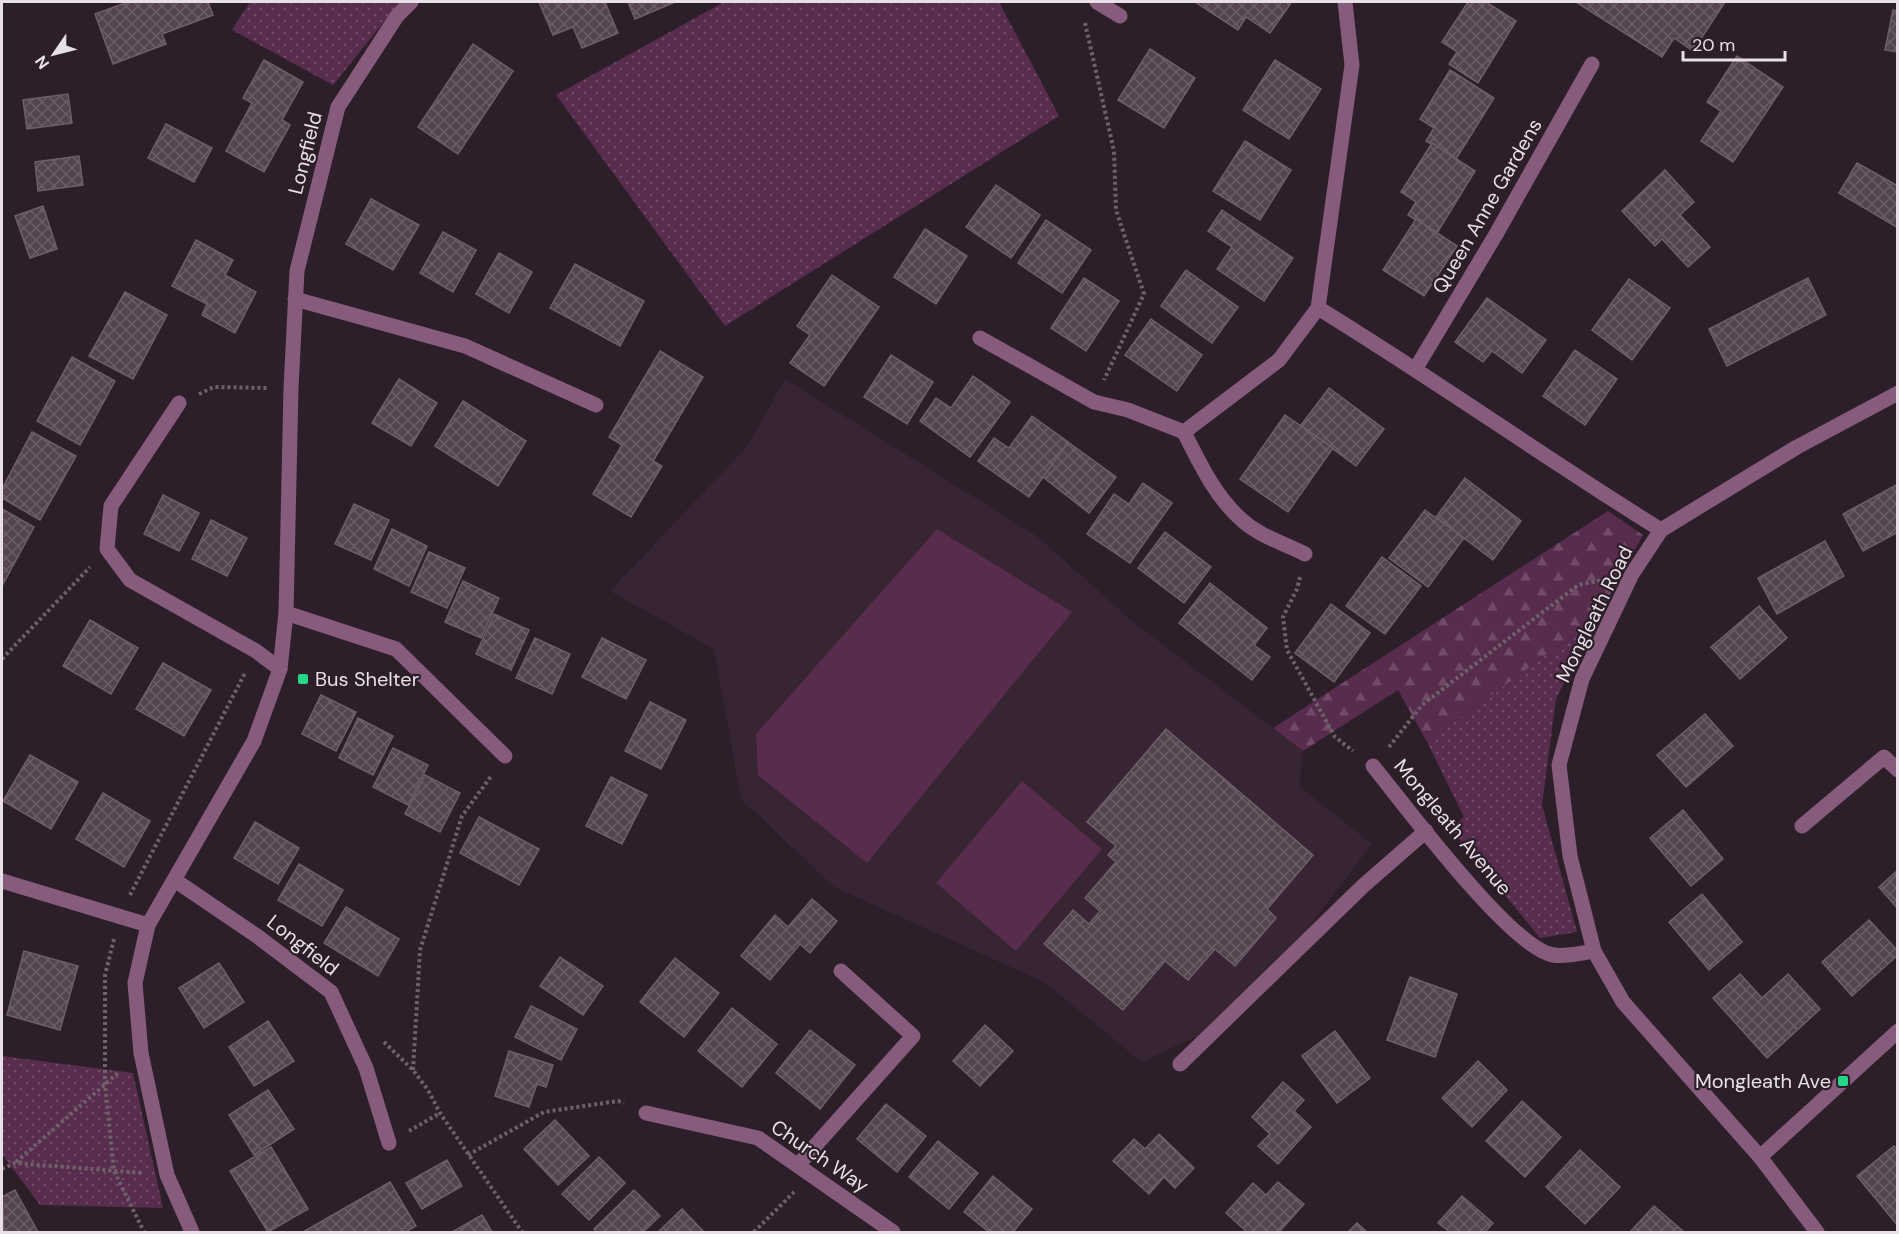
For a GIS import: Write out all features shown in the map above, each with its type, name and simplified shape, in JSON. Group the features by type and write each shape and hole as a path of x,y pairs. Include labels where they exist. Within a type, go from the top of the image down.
{"street":[{"name":"Longfield","path":"192,1233 167,1175 141,1053 135,983 148,925 176,881 254,741 280,669 286,613 291,388 297,271 338,107 398,16 411,2"},
{"path":"1097,2 1120,16"},
{"path":"1184,432 1279,360 1318,308 1352,65 1345,2"},
{"name":"Queen Anne Gardens","path":"1416,368 1495,236 1592,64"},
{"path":"295,299 465,346 596,405"},
{"path":"1318,308 1416,368 1571,474 1661,530"},
{"path":"980,338 1094,402 1128,410 1184,432 1205,475 1244,522 1305,554"},
{"name":"Mongleath Road","path":"1817,1233 1760,1157 1623,1002 1594,951 1570,856 1559,765 1582,679 1632,574 1661,530 1797,447 1898,393"},
{"path":"179,403 111,506 107,549 130,580 256,651 280,669"},
{"path":"286,613 396,649 505,756"},
{"path":"1802,826 1884,757 1898,770"},
{"name":"Mongleath Avenue","path":"1374,766 1480,897 1528,942 1551,955 1594,951"},
{"path":"1180,1064 1363,886 1426,831"},
{"path":"2,881 148,925"},
{"name":"Longfield","path":"176,881 257,936 331,992 366,1068 389,1143"},
{"path":"798,1165 913,1036 841,971"},
{"path":"1760,1157 1898,1031"},
{"name":"Church Way","path":"646,1113 758,1138 812,1173 893,1233"}],"path":[{"path":"1083,13 1114,151 1116,210 1144,294 1094,402"},
{"path":"179,403 214,387 291,388"},
{"path":"2,659 107,549"},
{"path":"1305,554 1297,589 1283,617 1287,650 1335,737 1374,766 1422,705 1578,585 1632,574"},
{"path":"413,1070 420,950 462,816 505,756"},
{"path":"380,1039 413,1070 522,1233"},
{"path":"2,1169 15,1163 141,1053"},
{"path":"468,1155 544,1112 618,1101 646,1113"},
{"path":"389,1143 440,1113"},
{"path":"15,1163 167,1175"},
{"path":"754,1233 812,1173"}],"shaded area":[{"path":"785,379 1038,537 1132,621 1303,751 1299,786 1372,844 1308,928 1197,1036 1142,1062 1044,982 834,887 741,799 714,649 610,591 746,448"}],"green space":[{"path":"250,2 400,2 333,85 232,30"},
{"path":"724,2 999,2 1059,116 725,326 556,95"},
{"path":"1608,511 1643,535 1597,618 1427,742 1398,690 1303,751 1273,728"},
{"path":"937,529 1072,612 867,863 758,775 756,734"},
{"path":"1597,618 1556,699 1542,805 1577,932 1540,938 1450,828 1464,817 1427,742"},
{"path":"1022,781 1102,849 1016,951 936,883"},
{"path":"2,1056 133,1073 163,1208 40,1205 2,1154"}],"building":[{"path":"128,2 208,2 213,15 162,34 166,44 113,64 95,14"},
{"path":"539,2 605,2 618,33 582,48 573,27 553,35"},
{"path":"628,2 673,2 673,3 635,19"},
{"path":"1195,2 1291,3 1270,33 1246,17 1238,30"},
{"path":"1468,2 1486,2 1516,21 1478,83 1449,64 1457,52 1442,42"},
{"path":"1576,2 1725,2 1693,51 1674,38 1662,57"},
{"path":"1893,10 1898,11 1898,52 1885,50"},
{"path":"473,44 513,71 458,154 418,127"},
{"path":"1150,49 1195,78 1164,128 1118,100"},
{"path":"1737,56 1783,87 1733,162 1701,141 1721,111 1707,102"},
{"path":"264,60 303,82 282,120 290,125 264,172 226,151 252,103 243,98"},
{"path":"1275,60 1321,89 1289,139 1243,110"},
{"path":"1450,70 1494,98 1456,159 1426,141 1434,128 1420,119"},
{"path":"68,94 72,123 27,129 23,100"},
{"path":"166,124 212,148 194,182 148,158"},
{"path":"1245,141 1291,170 1260,220 1213,191"},
{"path":"1432,143 1475,171 1437,233 1408,215 1416,202 1401,192"},
{"path":"79,156 83,185 38,191 35,162"},
{"path":"1857,163 1898,186 1898,228 1839,193"},
{"path":"1665,170 1694,202 1680,215 1710,247 1688,267 1662,239 1655,246 1622,211"},
{"path":"996,185 1040,215 1011,258 966,227"},
{"path":"371,199 419,225 393,270 346,244"},
{"path":"43,206 57,249 30,258 15,216"},
{"path":"1222,210 1293,258 1264,301 1217,269 1232,247 1208,231"},
{"path":"1416,219 1457,246 1424,296 1383,270"},
{"path":"1046,220 1091,250 1062,293 1018,263"},
{"path":"925,229 967,256 936,304 894,277"},
{"path":"443,232 476,250 453,292 420,273"},
{"path":"196,240 233,260 225,275 256,292 235,333 202,315 207,304 172,286"},
{"path":"499,253 532,272 509,313 476,294"},
{"path":"575,264 644,301 620,346 550,308"},
{"path":"1186,270 1238,307 1212,343 1161,306"},
{"path":"832,275 879,307 824,386 790,363 810,335 797,326"},
{"path":"1084,278 1119,301 1086,351 1051,328"},
{"path":"1808,278 1826,315 1727,366 1709,329"},
{"path":"1629,279 1670,308 1632,360 1592,330"},
{"path":"125,292 167,315 133,379 89,356"},
{"path":"1487,298 1546,340 1522,373 1492,351 1483,362 1455,342"},
{"path":"1151,319 1202,355 1177,391 1125,355"},
{"path":"1575,350 1617,379 1585,425 1543,396"},
{"path":"660,351 703,377 653,461 662,466 631,517 593,494 622,445 609,437"},
{"path":"891,355 933,382 907,424 864,397"},
{"path":"72,357 115,381 80,445 37,421"},
{"path":"973,376 1010,402 970,457 920,421 936,398 951,408"},
{"path":"399,379 437,403 411,446 372,423"},
{"path":"1329,388 1384,429 1356,466 1301,425"},
{"path":"463,401 526,441 498,486 435,446"},
{"path":"1285,415 1333,448 1288,512 1240,479"},
{"path":"1032,416 1068,442 1029,497 978,461 994,438 1009,448"},
{"path":"32,432 76,456 40,520 2,498 2,489"},
{"path":"1068,442 1116,477 1089,513 1043,477"},
{"path":"1465,478 1521,521 1493,560 1436,517"},
{"path":"1143,483 1172,503 1130,563 1087,534 1114,494 1129,504"},
{"path":"1898,484 1898,532 1863,551 1843,514"},
{"path":"163,495 199,513 179,551 144,534"},
{"path":"354,504 389,520 371,560 335,544"},
{"path":"2,509 34,527 2,586"},
{"path":"1425,510 1464,538 1428,587 1389,558"},
{"path":"211,520 247,538 227,576 192,559"},
{"path":"392,529 427,546 409,586 374,569"},
{"path":"1165,532 1211,567 1184,603 1138,568"},
{"path":"1825,541 1844,576 1777,614 1758,578"},
{"path":"429,552 465,568 447,608 411,592"},
{"path":"1382,557 1421,586 1385,634 1346,606"},
{"path":"463,581 499,598 481,638 445,622"},
{"path":"1210,583 1267,628 1254,645 1270,657 1252,680 1179,623"},
{"path":"1331,604 1370,633 1334,682 1295,653"},
{"path":"1759,606 1787,638 1740,679 1711,647"},
{"path":"494,614 529,630 511,670 476,654"},
{"path":"90,620 138,648 111,694 63,666"},
{"path":"535,638 570,654 552,694 516,678"},
{"path":"602,638 646,660 626,699 582,677"},
{"path":"163,663 211,690 184,736 136,709"},
{"path":"321,695 356,712 336,751 302,734"},
{"path":"650,702 686,720 661,769 625,751"},
{"path":"1705,714 1733,746 1686,787 1657,755"},
{"path":"358,718 393,736 373,775 339,758"},
{"path":"1166,729 1313,855 1267,909 1276,918 1235,966 1215,949 1188,980 1165,961 1123,1010 1044,944 1073,910 1089,924 1100,911 1085,898 1116,862 1108,855 1116,846 1087,822"},
{"path":"393,748 428,765 408,805 373,787"},
{"path":"30,755 78,782 51,829 3,801"},
{"path":"425,775 460,793 440,832 405,814"},
{"path":"611,777 647,795 622,844 586,826"},
{"path":"103,793 150,821 124,867 76,839"},
{"path":"1683,810 1723,859 1691,886 1650,838"},
{"path":"479,817 539,849 519,885 460,853"},
{"path":"255,822 299,848 278,884 234,858"},
{"path":"299,864 343,890 322,926 278,900"},
{"path":"1898,870 1898,909 1879,887"},
{"path":"1702,894 1742,942 1709,970 1669,922"},
{"path":"812,899 837,921 810,953 800,944 770,980 741,956 775,915 788,927"},
{"path":"346,907 399,939 378,976 324,943"},
{"path":"1869,920 1898,951 1898,955 1852,996 1822,962"},
{"path":"24,951 78,966 60,1030 7,1015"},
{"path":"560,957 603,986 583,1015 540,986"},
{"path":"675,958 719,993 684,1037 640,1002"},
{"path":"219,963 244,1002 204,1028 179,988"},
{"path":"1740,974 1762,998 1788,974 1820,1009 1767,1058 1713,998"},
{"path":"1410,977 1457,994 1435,1057 1387,1040"},
{"path":"531,1006 577,1029 561,1060 515,1037"},
{"path":"732,1008 777,1044 742,1087 698,1051"},
{"path":"268,1021 294,1061 254,1086 229,1047"},
{"path":"985,1025 1013,1051 980,1086 953,1061"},
{"path":"810,1030 855,1065 820,1109 776,1073"},
{"path":"1335,1031 1370,1078 1337,1103 1302,1056"},
{"path":"509,1051 553,1065 546,1087 537,1084 529,1107 495,1096"},
{"path":"1478,1061 1507,1090 1472,1127 1442,1098"},
{"path":"1283,1082 1304,1100 1294,1111 1311,1127 1278,1164 1258,1146 1270,1134 1252,1117"},
{"path":"268,1090 294,1129 254,1155 229,1115"},
{"path":"1522,1101 1561,1137 1525,1177 1486,1141"},
{"path":"886,1104 926,1136 897,1172 857,1139"},
{"path":"555,1120 589,1156 558,1185 524,1149"},
{"path":"1159,1134 1194,1168 1175,1188 1164,1177 1149,1194 1113,1161 1134,1139 1145,1149"},
{"path":"938,1141 978,1173 949,1209 909,1177"},
{"path":"1894,1146 1898,1150 1898,1226 1857,1176"},
{"path":"271,1147 308,1209 268,1232 230,1171"},
{"path":"1580,1150 1620,1187 1585,1224 1546,1187"},
{"path":"599,1157 625,1183 589,1220 562,1194"},
{"path":"447,1160 462,1186 422,1209 406,1183"},
{"path":"993,1176 1032,1209 1013,1232 989,1232 964,1212"},
{"path":"390,1182 416,1226 405,1232 303,1232"},
{"path":"1278,1182 1304,1204 1279,1232 1247,1232 1226,1213 1253,1183 1266,1195"},
{"path":"15,1190 38,1232 4,1232 2,1197"},
{"path":"634,1190 660,1216 643,1232 597,1232 594,1229"},
{"path":"1462,1196 1493,1223 1485,1232 1450,1232 1438,1223"},
{"path":"1654,1206 1684,1232 1630,1232"},
{"path":"682,1209 704,1232 658,1232"},
{"path":"482,1215 492,1232 452,1232"},
{"path":"1357,1223 1367,1232 1348,1232"}],"place":[{"name":"Bus Shelter","path":"303,679"},
{"name":"Mongleath Ave","path":"1843,1081"}]}
